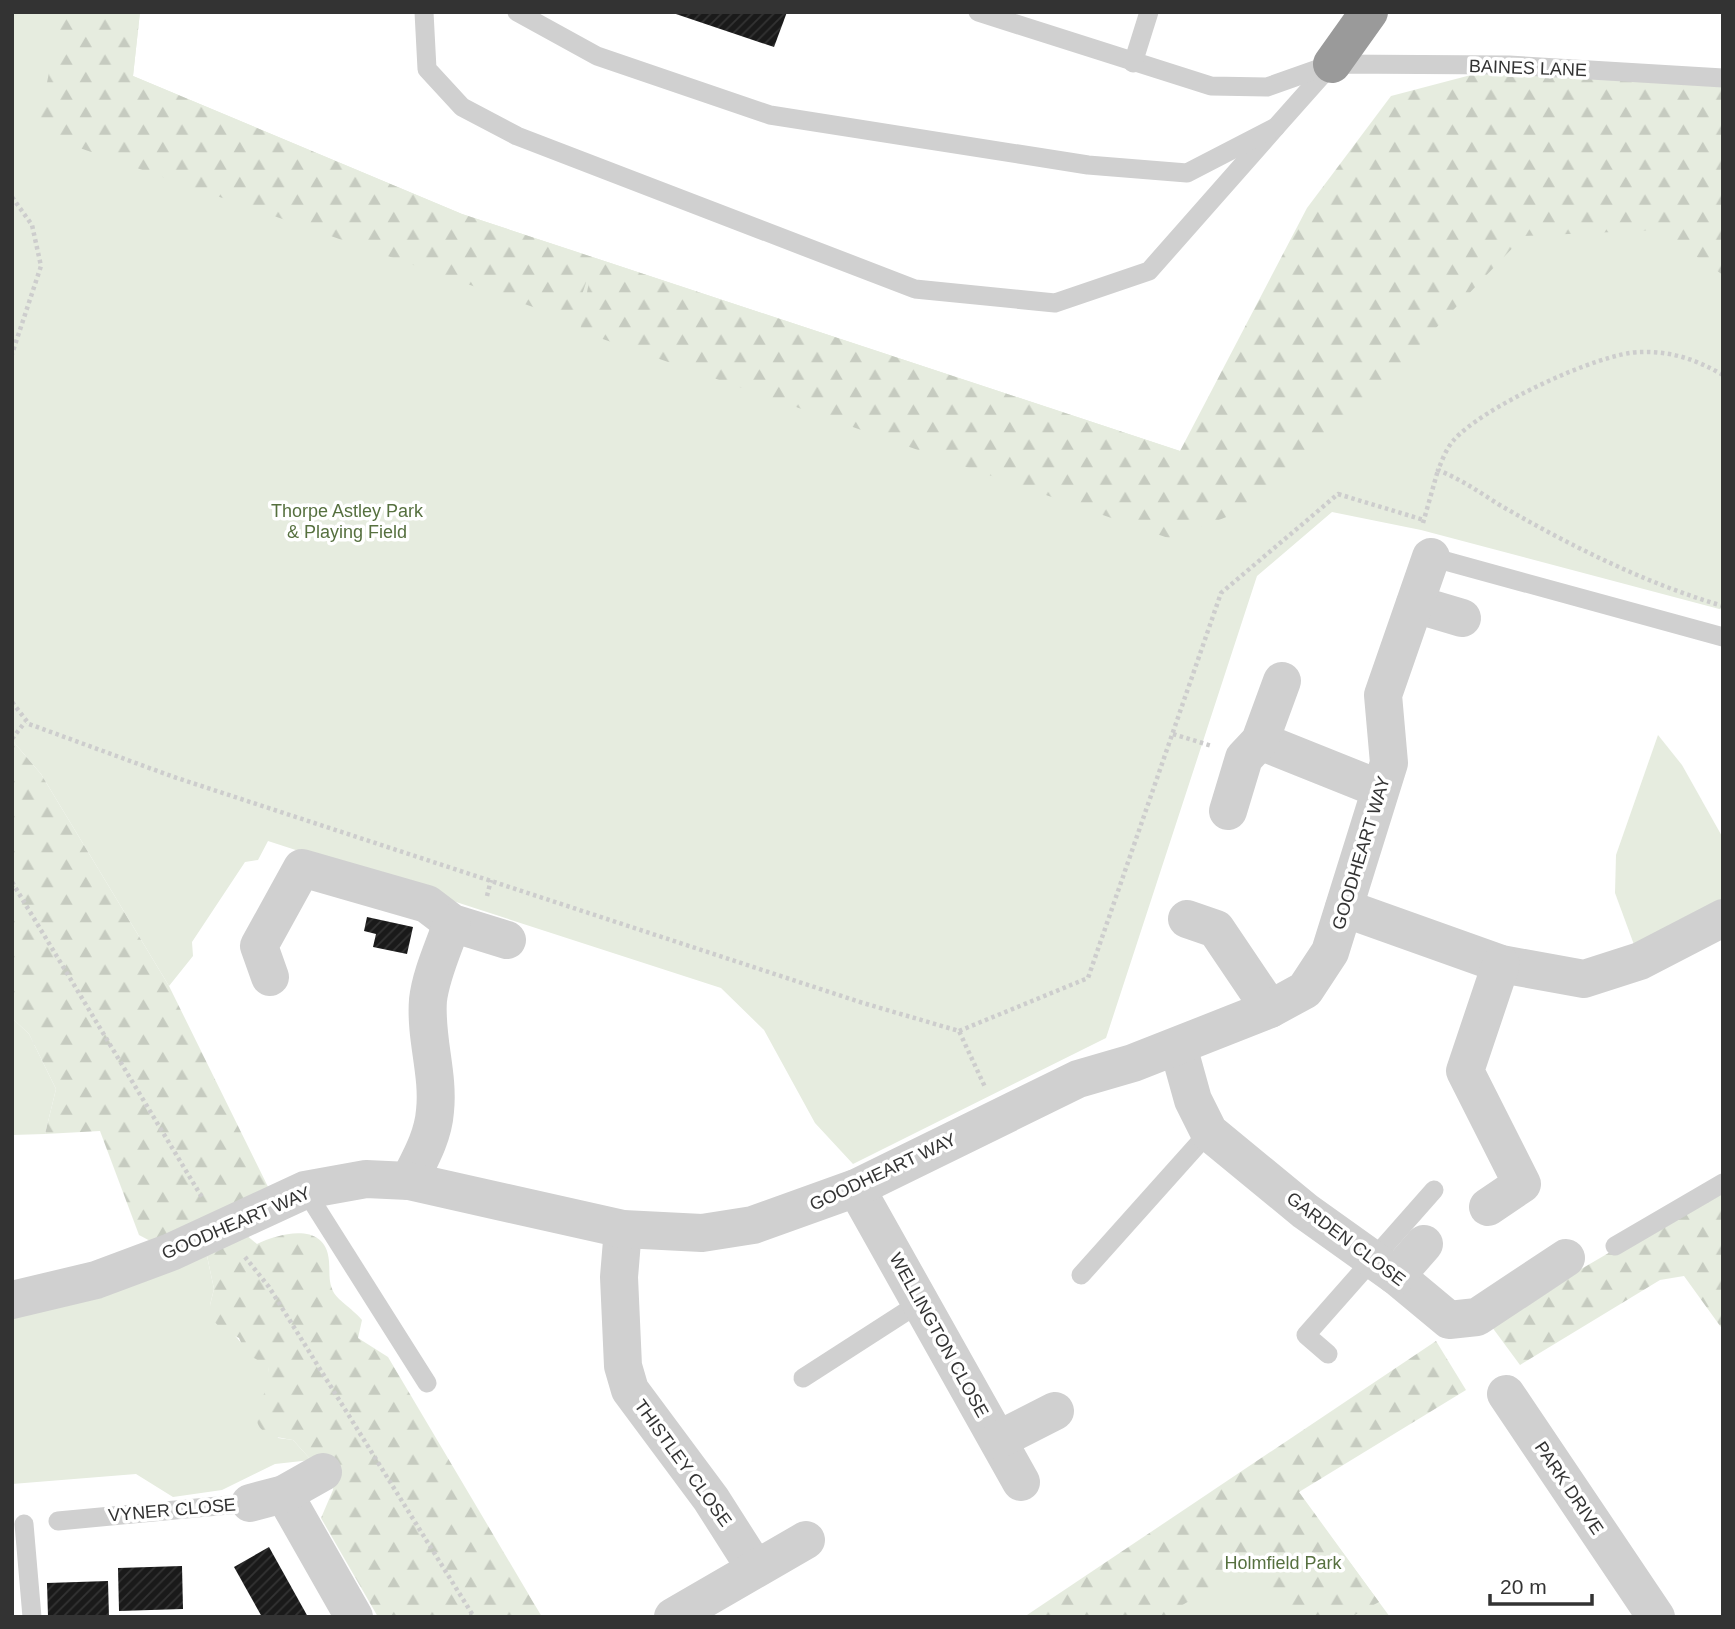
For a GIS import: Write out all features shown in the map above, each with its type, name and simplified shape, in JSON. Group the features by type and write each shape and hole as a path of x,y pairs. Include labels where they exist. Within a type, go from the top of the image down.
{"highway":[{"path":"1332,64 1369,12"}],"street":[{"name":"GOODHEART WAY","path":"12,1300 96,1280 171,1252 304,1190 366,1179 409,1181 623,1229 702,1233 753,1225 856,1188 1078,1079 1133,1063 1270,1009 1304,989 1330,952 1389,763 1383,695 1431,557"},
{"path":"1415,604 1462,618"},
{"path":"1228,811 1239,749 1282,681"},
{"path":"1239,749 1380,789"},
{"path":"270,978 259,946 302,868 426,904 452,923 507,940"},
{"path":"1343,908 1501,964 1584,979 1640,961 1720,924"},
{"path":"1187,919 1216,929 1270,1009"},
{"path":"409,1181 429,1141 436,1113 436,1082 427,1027 429,996 452,923"},
{"path":"1488,1207 1522,1184 1465,1071 1501,964"},
{"name":"GARDEN CLOSE","path":"1178,1046 1193,1100 1209,1132 1306,1212 1384,1267 1449,1320 1477,1317 1566,1258"},
{"name":"WELLINGTON CLOSE","path":"856,1188 1021,1482"},
{"name":"THISTLEY CLOSE","path":"623,1229 619,1277 623,1366 630,1390 711,1499 755,1568"},
{"path":"1384,1267 1424,1244"},
{"name":"PARK DRIVE","path":"1506,1394 1656,1617"},
{"path":"998,1440 1055,1411"},
{"name":"VYNER CLOSE","path":"267,1499 323,1472"},
{"path":"267,1499 354,1617"},
{"path":"673,1617 806,1541"}],"lane":[{"path":"424,12 427,69 462,107 517,136 915,289 1055,303 1149,271 1332,64"},
{"path":"517,12 597,57 770,115 1088,164 1187,173 1276,127"},
{"name":"BAINES LANE","path":"978,12 1211,86 1267,87 1332,64 1509,65 1723,78"},
{"path":"1133,63 1149,12"},
{"path":"1431,557 1723,637"},
{"path":"1081,1275 1209,1132"},
{"path":"1615,1246 1723,1183"},
{"path":"304,1190 427,1384"},
{"path":"1328,1354 1306,1335 1384,1267 1434,1190"},
{"path":"803,1378 921,1302"},
{"name":"VYNER CLOSE","path":"58,1521 267,1499"},
{"path":"24,1524 32,1617"}],"path":[{"path":"12,197 32,225 41,266 12,354"},
{"path":"1431,557 1421,530 1438,470 1452,442 1467,428 1544,384 1606,358 1638,352 1666,353 1699,361 1723,375"},
{"path":"1438,470 1469,484 1499,504 1618,566 1677,592 1723,606"},
{"path":"12,702 25,722 174,777 863,1003 959,1031 1088,978 1221,593 1338,494 1424,520"},
{"path":"12,739 25,722"},
{"path":"1173,734 1239,749"},
{"path":"12,882 221,1228 269,1287 474,1617"},
{"path":"959,1031 999,1116"}],"green space":[{"name":"Thorpe Astley Park & Playing Field","path":"12,12 140,12 133,76 462,214 1180,451 1339,312 1497,138 1723,157 1723,610 1421,530 1332,512 1257,576 1106,1038 853,1164 815,1123 764,1030 721,988 268,841 258,860 245,862 192,942 193,956 169,986 41,774 12,740"},
{"path":"61,12 140,12 133,76 462,214 1180,451 1307,208 1391,96 1509,65 1723,78 1723,275 1658,230 1524,236 1391,375 1249,508 1171,539 580,331 592,265 573,321 37,133"},
{"path":"1658,735 1682,765 1723,838 1723,918 1640,961 1615,893 1616,855"},
{"path":"12,740 41,774 169,986 276,1203 233,1224 257,1244 278,1236 300,1233 320,1240 326,1248 334,1293 362,1320 358,1338 388,1357 542,1617 378,1617 321,1518 333,1490 334,1473 311,1460 293,1440 273,1436 262,1430 257,1422 268,1380 268,1367 245,1352 239,1338 221,1329 214,1321 210,1305 214,1289 203,1237 171,1252 139,1235 100,1131 45,1134 56,1089 29,1034 12,1018"},
{"path":"12,1018 29,1034 56,1089 45,1134 12,1135"},
{"path":"1723,1186 1723,1330 1684,1276 1660,1280 1520,1365 1489,1323"},
{"path":"203,1237 214,1289 210,1305 244,1346 268,1366 270,1380 265,1392 278,1438 293,1440 311,1460 275,1464 222,1490 173,1497 136,1474 12,1484 12,1300"},
{"path":"1436,1341 1466,1390 1299,1492 1379,1602 1351,1617 1287,1617 1247,1567 1162,1617 1024,1617"},
{"name":"Holmfield Park","path":"1298,1492 1390,1617 1082,1617"}],"building":[{"path":"670,12 787,12 774,47"},
{"path":"367,917 413,927 407,954 373,947 376,934 364,931"},
{"path":"269,1547 308,1617 262,1617 234,1567"},
{"path":"182,1566 183,1609 119,1611 118,1568"},
{"path":"108,1581 109,1617 48,1617 47,1583"}]}
